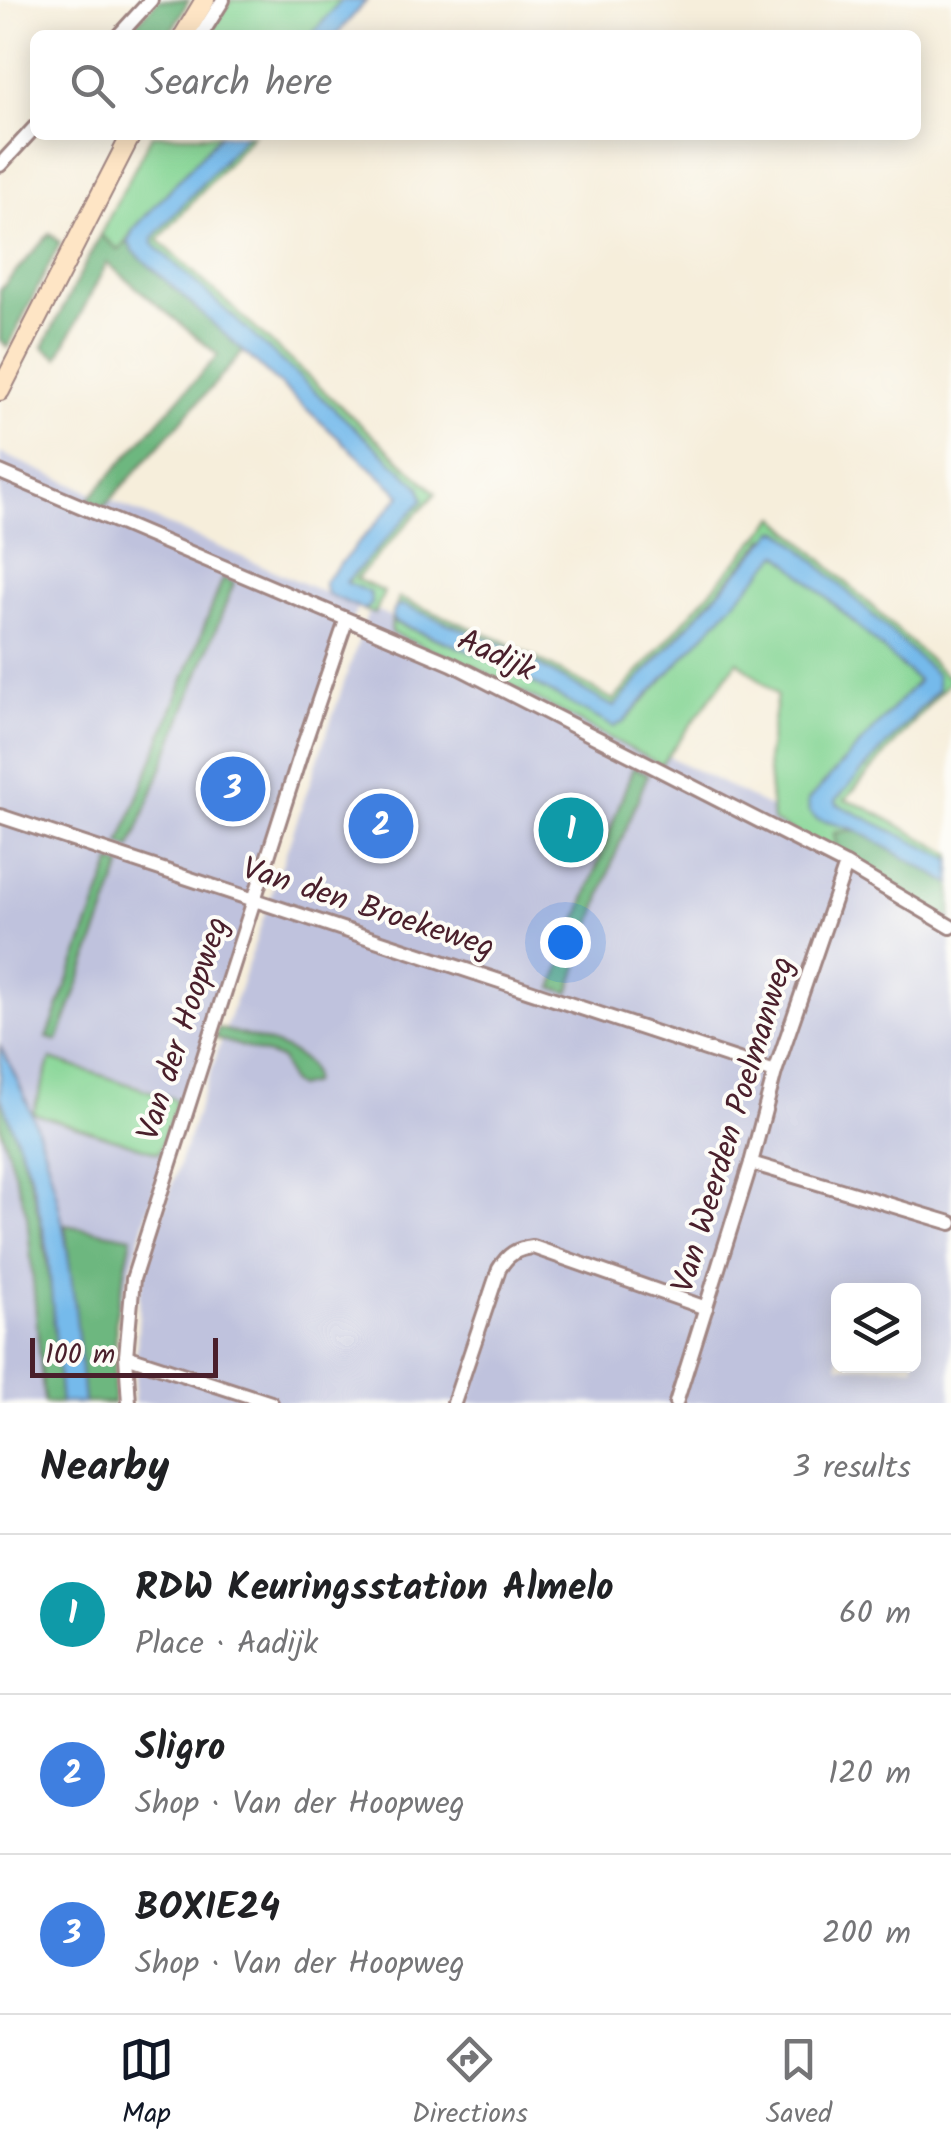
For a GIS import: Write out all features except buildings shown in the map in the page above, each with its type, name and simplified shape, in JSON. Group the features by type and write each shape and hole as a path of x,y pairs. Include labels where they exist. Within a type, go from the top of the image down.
{"main road":[{"path":"187,30 206,0"},
{"path":"0,392 128,140"}],"street":[{"path":"124,30 151,0"},
{"path":"204,30 224,0"},
{"path":"3,157 30,132"},
{"name":"Aadijk","path":"0,472 452,664 846,865 951,927"},
{"name":"Van der Hoopweg","path":"129,1403 126,1356 133,1279 346,621"},
{"name":"Van den Broekeweg","path":"0,816 775,1072"},
{"name":"Van Weerden Poelmanweg","path":"676,1403 751,1163 775,1072 846,865"},
{"path":"751,1163 951,1222"},
{"path":"454,1403 498,1269 516,1250 534,1248 706,1308"},
{"path":"126,1356 271,1403"}],"shaded area":[{"path":"0,453 358,607 337,655 156,1183 92,1403 0,1403"},
{"path":"370,607 951,898 951,1403 134,1403 140,1292 157,1229"}],"green space":[{"path":"158,0 189,0 172,30 130,30"},
{"path":"231,0 342,0 315,30 211,30"},
{"path":"149,140 215,140 133,230 120,251 100,235"},
{"path":"241,140 248,140 158,240 436,493 356,579 384,592 375,614 364,610 371,604 346,583 422,500 153,244 153,238"},
{"path":"50,233 60,243 8,347 0,340 0,290"},
{"path":"100,235 119,250 128,241 132,250 244,351 104,507 88,500 218,355 107,263 58,358 43,347"},
{"path":"776,517 951,680 845,800 951,854 951,860 837,804 836,799 938,690 766,538 614,707 504,646 404,606 396,607 399,598 503,641 614,700"},
{"path":"779,553 918,681 808,801 817,819 856,830 834,833 838,855 773,821 767,761 777,695 738,661 661,765 477,668 391,633 392,615 395,623 487,658 625,721"},
{"path":"223,578 234,583 131,848 120,844"},
{"path":"633,767 648,774 612,863 569,993 553,988"},
{"path":"856,830 951,884 951,919 838,855 834,833"},
{"path":"112,862 122,866 58,1041 47,1038"},
{"path":"218,1028 293,1053 311,1071 312,1083 297,1087 290,1082 281,1059 215,1038"},
{"path":"51,1059 177,1100 159,1153 33,1113"},
{"path":"0,1096 38,1210 50,1284 61,1403 44,1403 27,1215 0,1125"},
{"path":"65,1225 132,1237 116,1315 114,1403 84,1403"}],"water":[{"path":"342,0 367,0 340,30 315,30"},
{"path":"215,140 241,140 153,238 153,244 420,487 423,500 346,582 370,593 371,605 364,610 327,594 324,582 401,495 132,250 128,241 133,230"},
{"path":"775,531 790,538 936,674 938,689 836,800 837,804 951,860 951,884 856,830 817,819 809,812 808,801 918,681 779,554 624,721 614,727 487,658 395,622 392,615 396,607 403,605 504,646 614,707"},
{"path":"0,1046 22,1089 52,1176 69,1264 84,1403 61,1403 47,1246 31,1176 0,1096"}],"place":[{"name":"BOXIE24","path":"233,789"},
{"name":"Sligro","path":"381,826"},
{"name":"RDW Keuringsstation Almelo","path":"571,830"}]}
